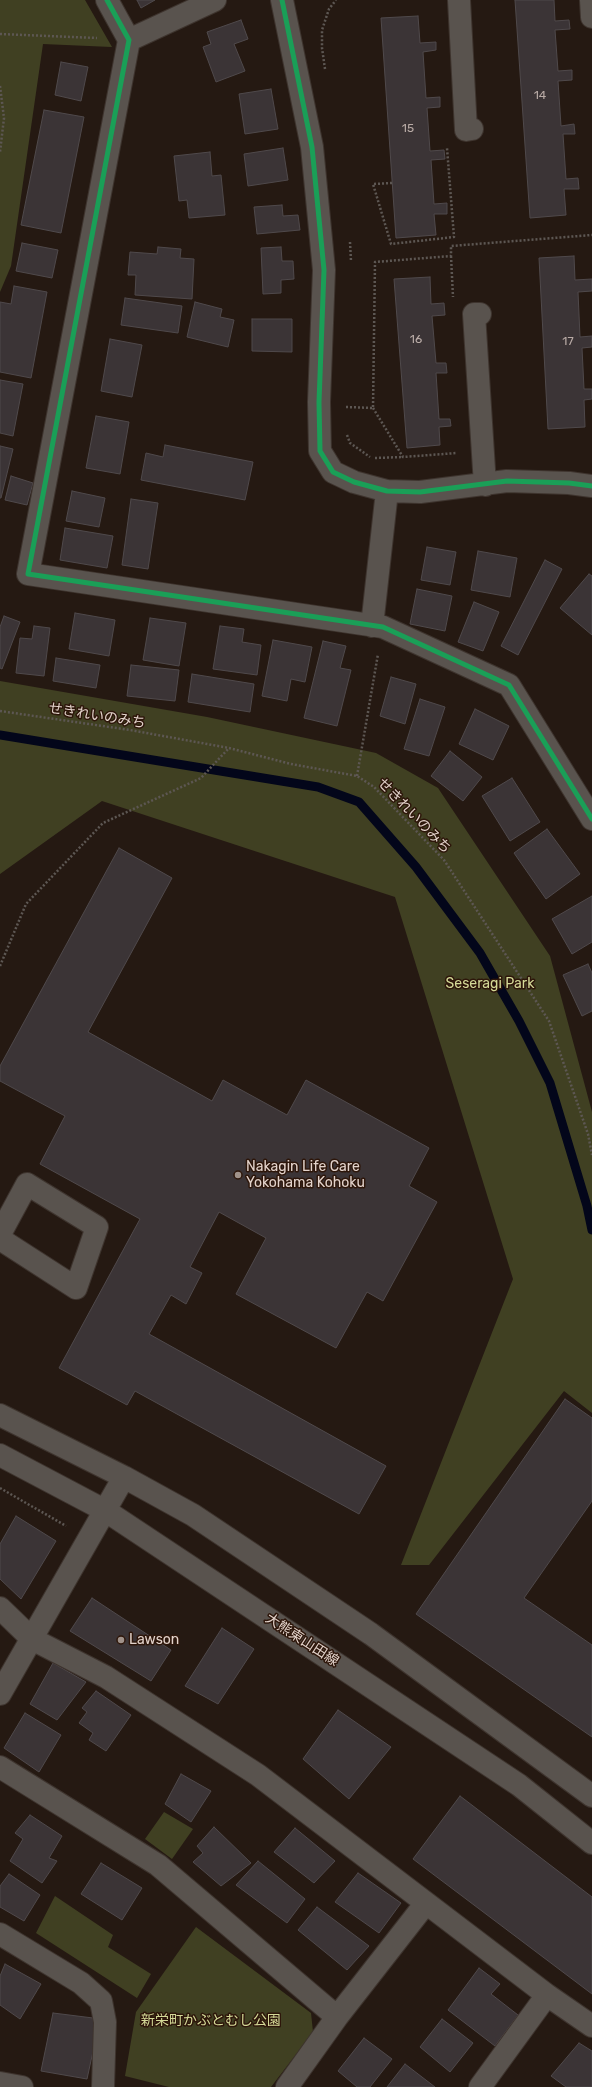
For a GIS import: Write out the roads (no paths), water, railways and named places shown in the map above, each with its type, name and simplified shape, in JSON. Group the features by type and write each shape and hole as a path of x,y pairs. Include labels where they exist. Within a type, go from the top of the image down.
{"street":[{"path":"107,0 129,40 28,574 377,627 510,685 592,819"},
{"path":"129,40 215,0"},
{"path":"282,0 312,148 324,270 318,402 320,451 332,472 354,482 387,491 420,492 485,485 507,481 569,483 592,486"},
{"path":"459,0 466,130 472,129"},
{"path":"591,0 592,17"},
{"path":"480,314 474,314 485,485"},
{"path":"377,627 387,491"},
{"path":"0,1234 27,1184 97,1227 76,1288 0,1239"},
{"path":"0,1415 124,1477 193,1515 371,1634 592,1796"},
{"name":"大熊東山田線","path":"0,1455 106,1511 519,1784 592,1842"},
{"path":"0,1694 106,1511 124,1477"},
{"path":"0,1608 32,1639 106,1677 258,1774 547,1995 592,2026"},
{"path":"0,1767 158,1865 337,2017"},
{"path":"287,2087 337,2017 426,1903"},
{"path":"0,1934 81,1983 101,2001 105,2022 103,2087"},
{"path":"480,2087 547,1995"},
{"path":"0,2083 22,2087"}],"waterway":[{"path":"0,735 318,787 359,802 416,867 480,953 519,1021 550,1083 587,1206 592,1230"}],"place":[{"name":"Nakagin Life Care Yokohama Kohoku","path":"238,1175"},
{"name":"Lawson","path":"121,1640"}],"park label":[{"name":"Seseragi Park","path":"490,984"},
{"name":"新栄町かぶとむし公園","path":"211,2021"}]}
